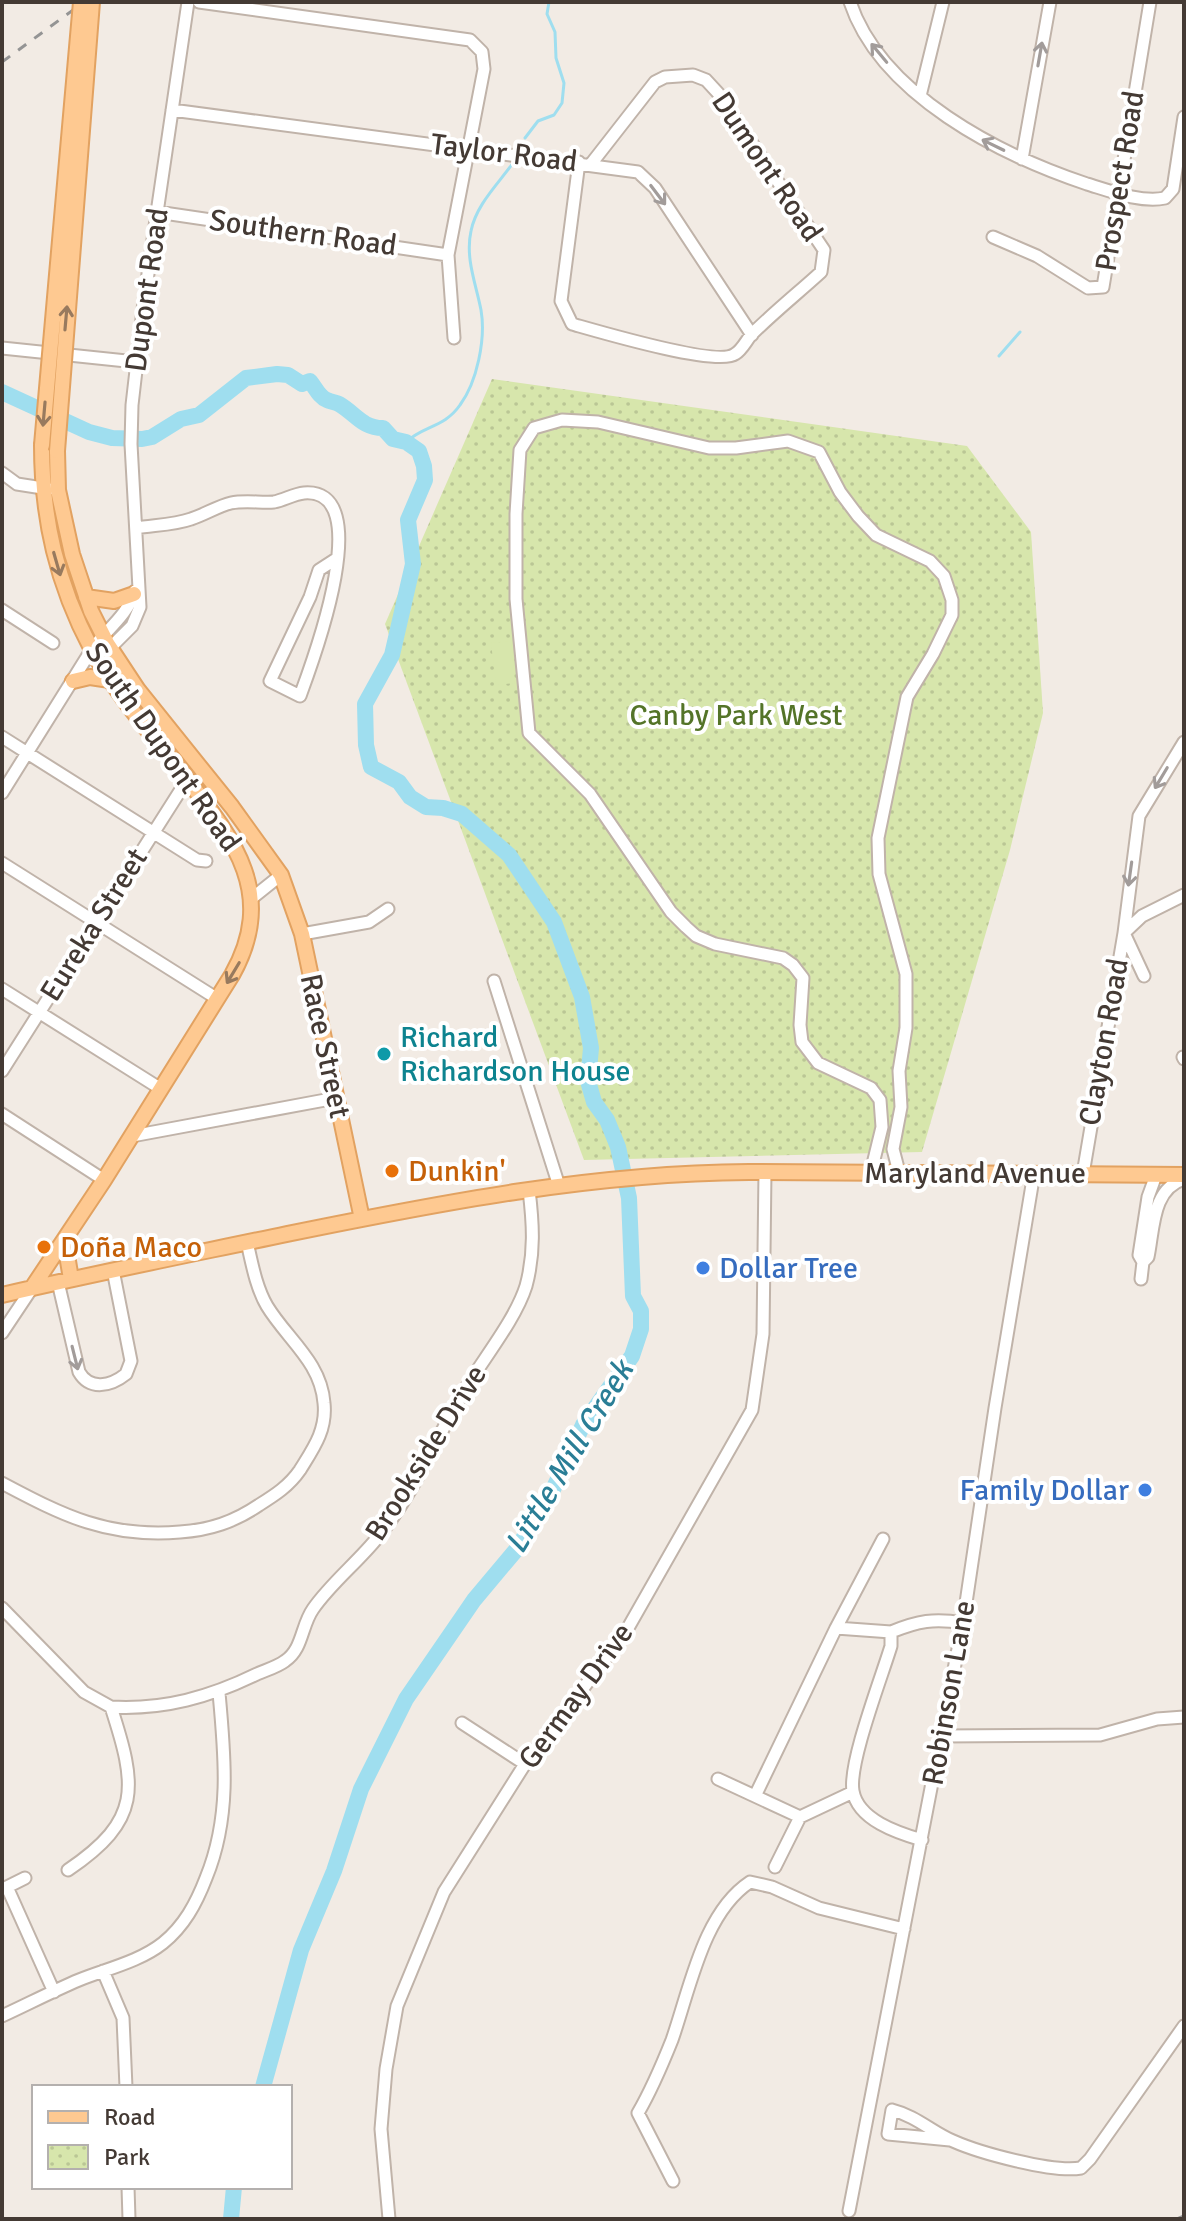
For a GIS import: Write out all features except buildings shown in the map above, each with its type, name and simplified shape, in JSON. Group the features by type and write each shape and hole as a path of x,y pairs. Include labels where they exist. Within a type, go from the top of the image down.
{"main road":[{"name":"South Dupont Road","path":"32,1288 161,1089 244,951 250,933 251,899 240,855 228,833 110,680 92,649 58,570 42,487 42,445 81,2"},
{"name":"South Dupont Road","path":"92,2 57,451 58,490 72,554 86,597 124,671 232,807 281,875"},
{"path":"86,597 114,601 134,594"},
{"path":"73,681 90,677 110,680"},
{"path":"143,723 160,734 179,757 194,761"},
{"name":"Race Street","path":"281,875 302,934 362,1219"},
{"name":"Maryland Avenue","path":"2,1295 362,1219 607,1180 696,1172 1034,1173 1184,1177"},
{"path":"65,1280 68,1232"}],"street":[{"name":"Dupont Road","path":"107,641 126,633 137,617 141,595 131,444 136,362 188,2"},
{"path":"199,2 470,40 480,49 484,69 448,255 454,338"},
{"path":"850,2 869,41 920,96 983,140 1022,159 1118,194 1165,198 1173,189 1184,117"},
{"path":"920,96 943,2"},
{"path":"1022,159 1050,2"},
{"name":"Prospect Road","path":"993,237 1037,256 1088,288 1103,287 1150,2"},
{"name":"Dumont Road","path":"680,74 706,80 718,93 824,250 821,272 735,354 726,358 614,336 572,324 561,301 585,163 655,82 680,74"},
{"name":"Taylor Road","path":"172,110 638,172 655,188 752,335"},
{"name":"Southern Road","path":"157,212 448,255"},
{"path":"2,348 136,362"},
{"path":"871,1172 882,1127 880,1100 871,1088 818,1063 802,1042 803,978 800,973 783,958 715,944 696,936 671,912 590,794 529,733 516,599 516,514 520,450 534,428 562,420 598,422 709,448 788,441 811,449 819,452 840,492 876,535 930,561 944,576 952,600 952,615 907,697 878,838 879,874 906,974 906,1028 899,1071 901,1107 893,1149 899,1172"},
{"path":"2,473 17,484 58,490"},
{"path":"136,528 188,521 230,503 275,502 304,493 327,501 333,508 338,536 335,586 300,696 270,681 310,597 319,570 336,559"},
{"name":"Dupont Road","path":"107,641 134,594 138,579"},
{"path":"2,610 53,643"},
{"path":"2,793 92,649 107,641"},
{"path":"2,737 197,860 206,861"},
{"path":"1144,976 1124,933 1139,816 1184,742"},
{"name":"Eureka Street","path":"2,1071 187,780"},
{"path":"2,863 216,998"},
{"path":"251,899 281,875"},
{"name":"Clayton Road","path":"1083,1174 1124,933 1142,916 1184,895"},
{"path":"302,934 369,922 388,909"},
{"path":"494,981 559,1186"},
{"path":"2,989 161,1089"},
{"path":"132,1136 336,1098"},
{"path":"2,1114 104,1180"},
{"name":"Germay Drive","path":"389,2219 381,2129 386,2069 397,2006 444,1892 525,1764 624,1635 752,1410 763,1334 765,1172"},
{"name":"Robinson Lane","path":"849,2211 963,1623 1034,1173"},
{"path":"1141,1279 1143,1262 1139,1255 1143,1226 1156,1175"},
{"path":"1143,1262 1148,1257 1160,1197 1170,1185 1184,1177"},
{"name":"Brookside Drive","path":"111,1707 141,1709 219,1693 286,1661 300,1642 303,1626 313,1609 380,1536 414,1484 461,1396 524,1290 531,1264 534,1231 529,1190"},
{"path":"2,1483 81,1521 148,1535 201,1531 226,1524 290,1484 322,1431 325,1404 317,1371 263,1297 247,1242"},
{"path":"65,1280 79,1372 87,1381 109,1384 126,1374 131,1361 113,1270"},
{"name":"South Dupont Road","path":"2,1333 32,1288"},
{"path":"755,1796 883,1539"},
{"path":"2,1608 84,1692 111,1707 130,1780 116,1829 97,1850 68,1870"},
{"path":"836,1628 891,1632 918,1621 963,1623"},
{"path":"891,1632 891,1646 856,1757 853,1792 864,1809 882,1826 922,1840"},
{"path":"2,2016 145,1954 162,1944 183,1923 197,1901 217,1852 224,1810 226,1768 219,1693"},
{"path":"942,1736 1100,1735 1157,1719 1184,1717"},
{"path":"462,1723 525,1764"},
{"path":"718,1779 800,1817"},
{"path":"775,1867 800,1817 853,1792"},
{"path":"25,1878 4,1888 54,1992"},
{"path":"673,2181 638,2113 655,2083 707,1938 720,1912 738,1890 750,1882 772,1887 819,1908 904,1929"},
{"path":"103,1971 123,2018 126,2085"},
{"path":"950,2140 888,2134 892,2110 916,2118 950,2140 992,2157 1081,2168 1099,2148 1184,2026"},
{"path":"128,2189 129,2219"}],"green space":[{"name":"Canby Park West","path":"492,379 967,446 1031,532 1043,713 1010,850 922,1152 584,1160 385,624"},
{"path":"511,641 515,683 496,685 491,643"}],"waterway":[{"path":"525,138 538,121 554,115 562,103 564,83 556,58 555,32 547,14 549,2"},
{"path":"406,442 454,412 471,385 481,347 482,321 470,261 471,231 483,204 513,163"},
{"path":"999,356 1020,332"},
{"name":"Little Mill Creek","path":"2,392 89,432 112,438 142,439 152,437 181,419 199,415 246,378 288,375 302,384 310,381 324,399 339,404 364,423 383,428 393,439 406,442 419,451 425,480 408,520 413,564 392,655 365,704 366,745 371,767 399,782 410,797 426,807 462,814 509,855 554,922 582,997 591,1048 588,1081 594,1102 607,1120 618,1147 629,1198 633,1296 641,1311 641,1329 632,1356 583,1425 550,1496 516,1550 474,1600 406,1699 361,1789 334,1871 301,1950 264,2085"},
{"name":"Little Mill Creek","path":"231,2219 234,2189"}],"railway":[{"path":"2,62 84,2"},
{"path":"1177,2219 1184,2216"}],"place":[{"name":"Richard Richardson House","path":"384,1054"},
{"name":"Dunkin'","path":"392,1171"},
{"name":"Doña Maco","path":"44,1247"},
{"name":"Dollar Tree","path":"703,1268"},
{"name":"Family Dollar","path":"1145,1490"}]}
